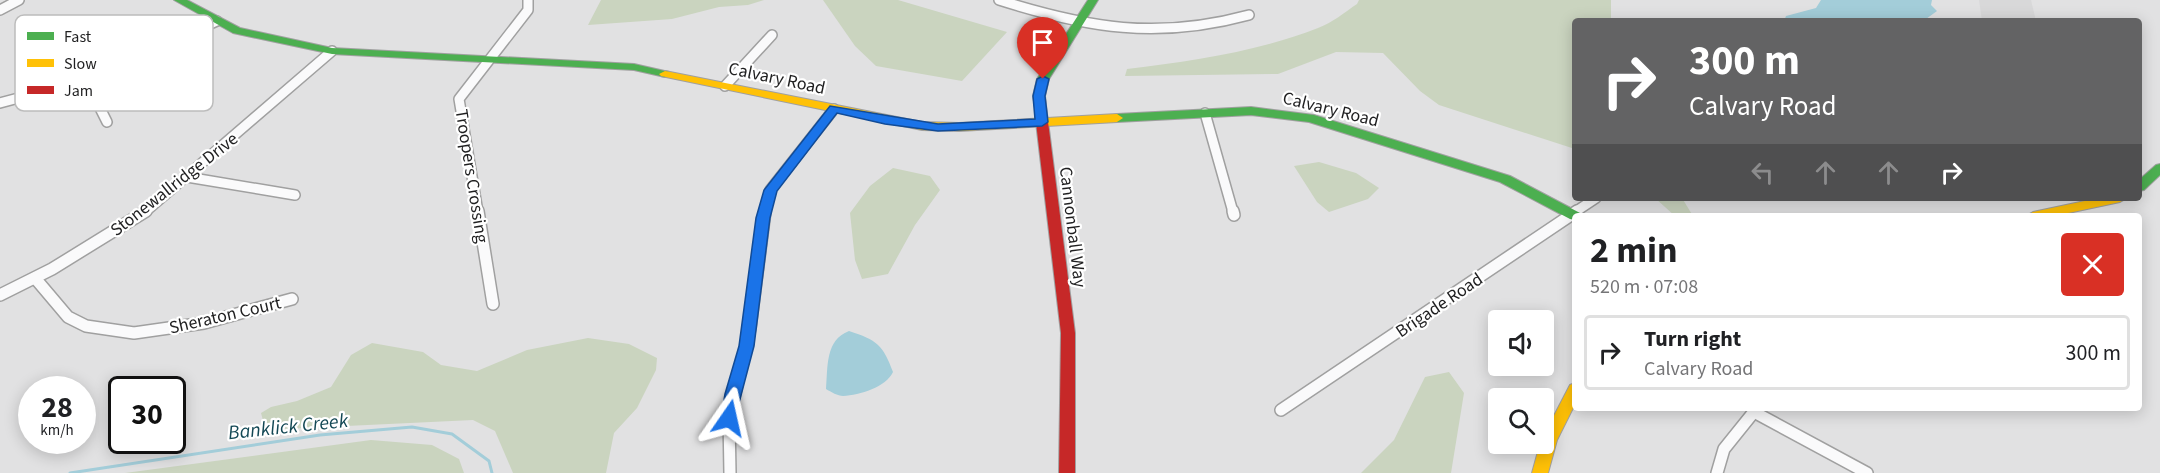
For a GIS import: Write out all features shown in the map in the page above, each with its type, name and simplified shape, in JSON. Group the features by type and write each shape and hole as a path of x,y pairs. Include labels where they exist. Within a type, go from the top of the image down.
{"street":[{"path":"0,10 19,0"},
{"name":"Calvary Road","path":"179,0 206,15"},
{"name":"Troopers Crossing","path":"493,304 459,99 528,10 528,0"},
{"path":"999,0 1038,14 1109,29 1150,31 1204,27 1249,15"},
{"name":"Cannonball Way","path":"1067,473 1068,333 1039,96 1043,79 1093,0"},
{"name":"Calvary Road","path":"213,19 237,31 332,51 634,67 885,120 938,127 1266,111 1310,118 1505,179 1572,214"},
{"path":"213,23 217,21"},
{"path":"725,86 772,35"},
{"name":"Stonewallridge Drive","path":"0,295 35,278 117,231 188,177 332,51"},
{"path":"0,103 15,99"},
{"path":"730,473 729,418 750,328 766,205 771,190 834,109"},
{"path":"101,111 106,122"},
{"path":"1205,113 1234,215"},
{"path":"2142,184 2160,168"},
{"path":"188,177 294,195"},
{"name":"Brigade Road","path":"1577,213 1592,201"},
{"path":"2048,213 2106,201"},
{"name":"Brigade Road","path":"1281,410 1572,216"},
{"name":"Sheraton Court","path":"35,278 68,317 86,326 134,333 204,323 292,299"},
{"path":"1540,473 1549,440 1572,396"},
{"path":"1717,473 1724,449 1755,411"},
{"path":"1758,411 1867,473"}],"green space":[{"path":"601,0 764,0 748,5 719,7 672,19 588,25"},
{"path":"823,0 898,0 1007,32 962,81 876,66 855,46"},
{"path":"1359,0 1611,0 1611,18 1572,18 1572,148 1439,105 1420,91 1383,53 1336,52 1278,74 1125,76 1127,69 1224,54 1295,36 1328,23 1357,4"},
{"path":"1319,162 1356,173 1379,188 1368,199 1329,212 1317,202 1294,166"},
{"path":"893,168 930,176 940,190 915,225 888,274 862,279 855,260 850,213 870,186"},
{"path":"1658,201 1684,201 1691,213 1672,213"},
{"path":"588,338 629,344 657,358 656,370 637,408 614,433 606,473 513,473 495,431 473,420 283,429 264,424 261,413 271,407 297,401 331,387 351,355 372,343 423,352 441,365 477,371 527,350"},
{"path":"1449,372 1464,393 1451,473 1361,473 1394,440 1425,377"},
{"path":"371,440 432,445 459,459 464,473 125,473"}],"water":[{"path":"1821,0 1932,0 1931,5 1937,11 1927,18 1785,18 1816,8"},
{"path":"849,331 866,337 878,345 886,355 893,372 879,386 857,394 841,396 826,389 828,363 836,341"}],"waterway":[{"name":"Banklick Creek","path":"70,473 320,435 412,427 452,434 489,461 492,473"}],"runway":[{"path":"2005,0 2008,18"}],"traffic: fast":[{"path":"179,0 207,15"},
{"path":"1041,114 1039,96 1043,79 1093,0"},
{"path":"213,18 237,31 332,51 634,67 665,74"},
{"path":"1117,118 1251,111 1310,118 1505,179 1572,214"},
{"path":"2142,184 2160,168"}],"traffic: slow":[{"path":"665,74 922,126 959,127 1117,118"},
{"path":"2048,213 2106,201"},
{"path":"1540,473 1549,440 1572,395"}],"traffic: jam":[{"path":"1041,114 1068,333 1067,473"}],"route":[{"path":"729,418 750,328 763,218 771,190 834,109 922,126 959,127 1042,122 1039,96 1043,79"}]}
